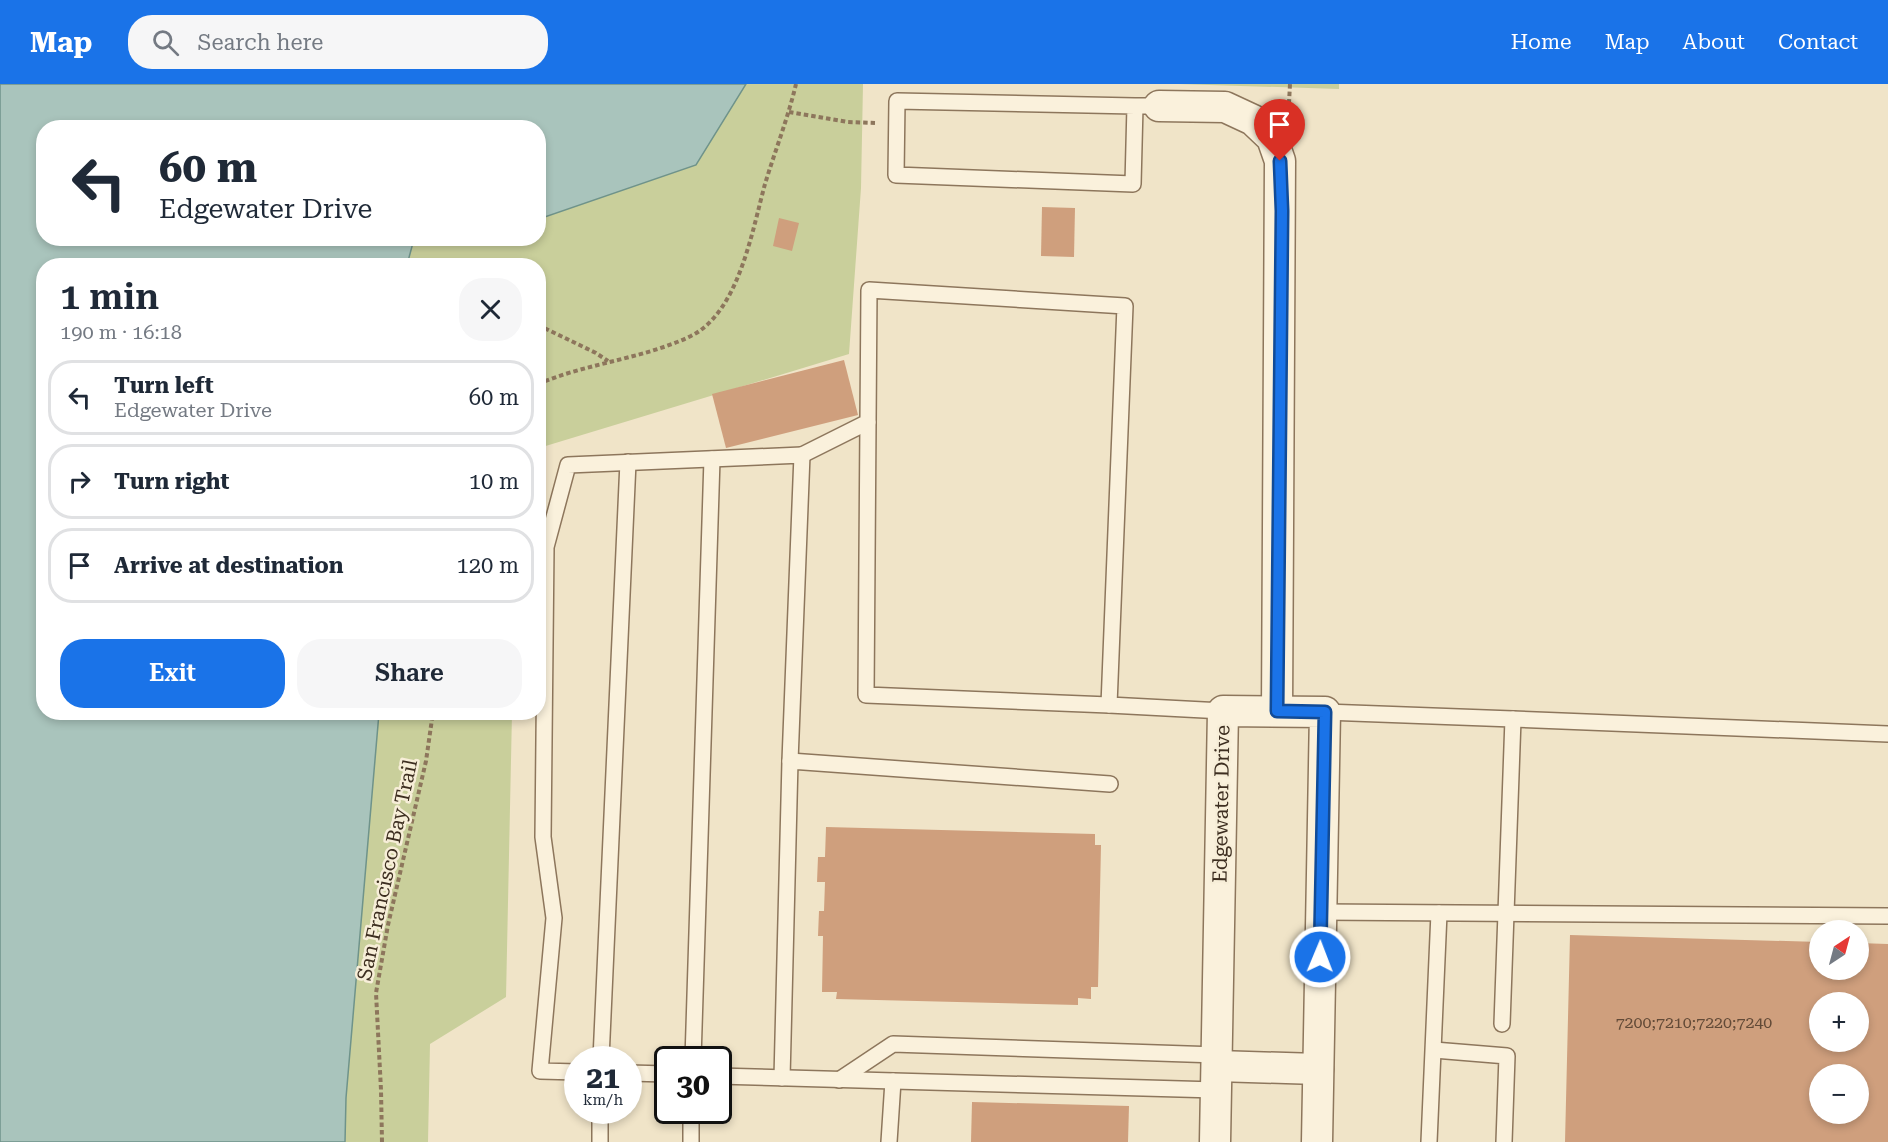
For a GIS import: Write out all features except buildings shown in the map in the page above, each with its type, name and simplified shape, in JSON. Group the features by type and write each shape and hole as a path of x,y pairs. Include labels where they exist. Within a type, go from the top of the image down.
{"street":[{"path":"1147,106 1225,107 1235,111 1253,120 1272,138 1280,161 1282,211 1277,711"},
{"name":"Edgewater Drive","path":"1215,1142 1223,711 1325,712"},
{"path":"1317,1142 1325,712"},
{"path":"1216,1070 1318,1068"}],"lane":[{"path":"897,101 1147,106 1133,184 896,175 897,101"},
{"path":"1109,705 1125,306 869,290 866,695 1223,711"},
{"path":"546,547 568,465 802,455 868,422"},
{"path":"782,1078 790,761 802,455"},
{"path":"693,1046 712,459"},
{"path":"602,1046 628,462"},
{"path":"1325,712 1888,734"},
{"path":"1502,1024 1513,719"},
{"path":"544,720 543,837 554,918 540,1071 564,1072"},
{"path":"790,761 1110,784"},
{"path":"1321,912 1888,916"},
{"path":"1429,1142 1438,912"},
{"path":"839,1080 893,1044 1216,1070"},
{"path":"1434,1050 1507,1056 1504,1142"},
{"path":"732,1076 893,1081 1216,1070"},
{"path":"889,1142 893,1081"},
{"path":"600,1124 600,1142"},
{"path":"691,1124 691,1142"}],"path":[{"path":"546,381 669,345 693,335 709,322 723,305 736,283 747,253 796,84"},
{"path":"789,112 848,122 897,125"},
{"path":"546,329 609,361"},
{"name":"San Francisco Bay Trail","path":"382,1142 376,993 388,925 426,761 432,720"}],"green space":[{"path":"0,84 863,84 861,188 849,354 546,446 546,258 36,258 36,720 512,720 506,997 430,1044 428,1142 0,1142"},
{"path":"1178,84 1339,84 1339,89"}],"water":[{"path":"0,84 746,84 696,165 546,217 546,120 36,120 36,246 412,246 409,258 36,258 36,720 378,720 346,1098 345,1142 0,1142"}],"route":[{"path":"1280,161 1282,211 1277,711 1325,712 1320,957"}]}
